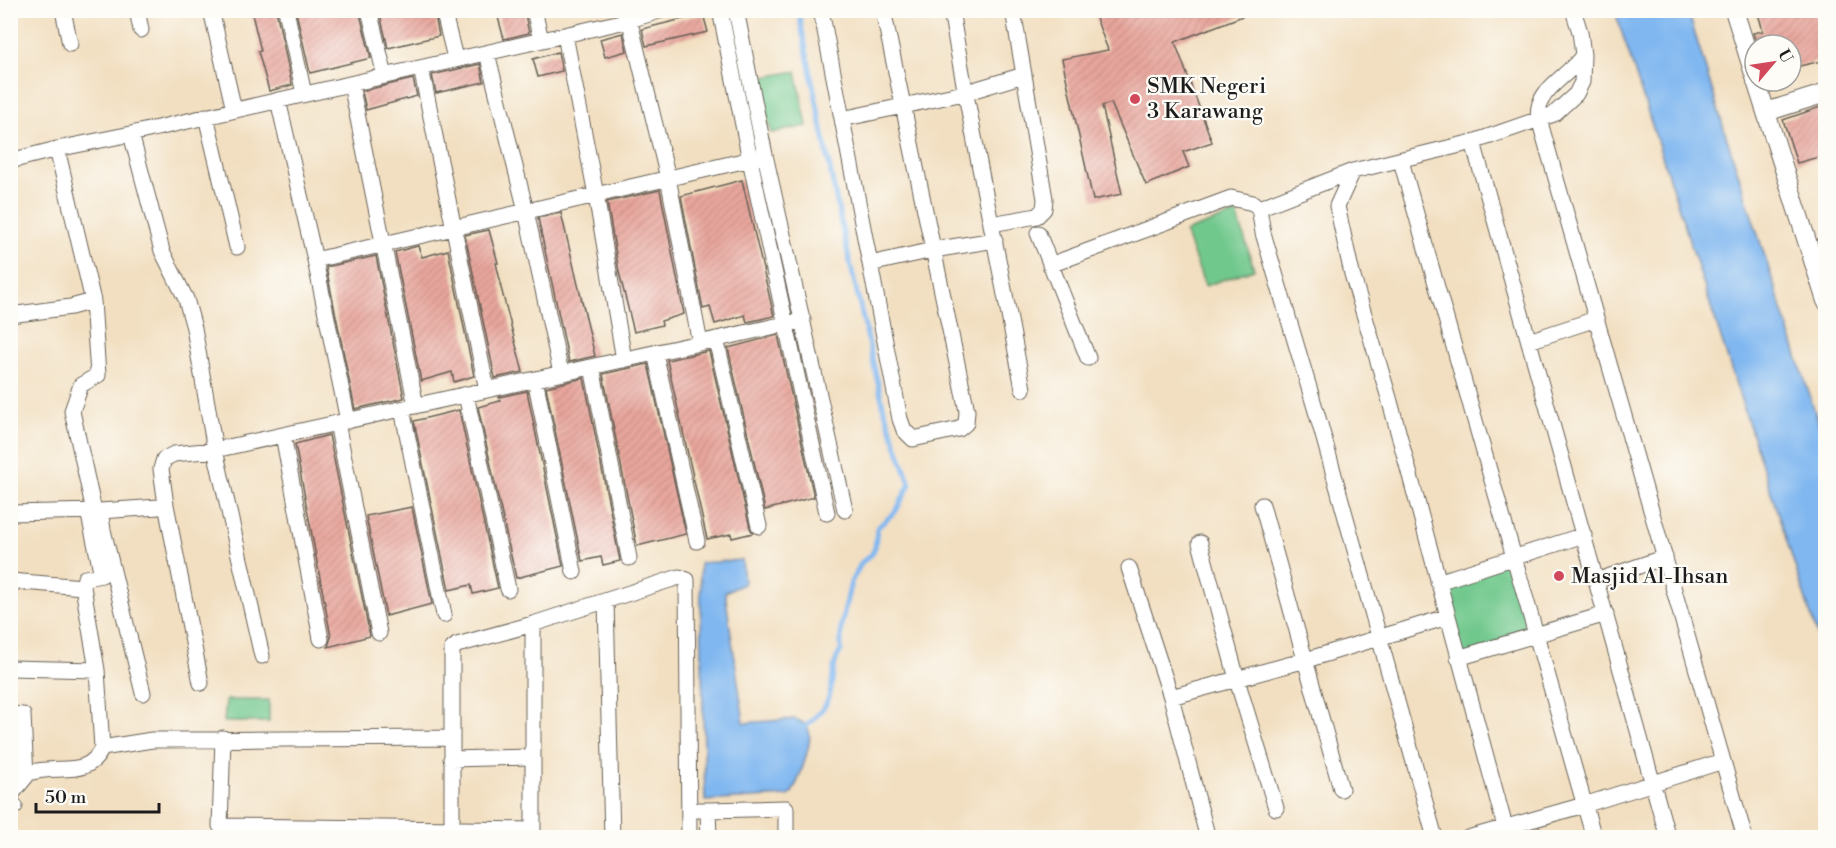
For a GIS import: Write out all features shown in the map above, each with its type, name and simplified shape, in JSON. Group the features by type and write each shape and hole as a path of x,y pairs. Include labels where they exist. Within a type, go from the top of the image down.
{"street":[{"path":"63,10 70,44"},
{"path":"137,10 141,30"},
{"path":"211,10 234,110"},
{"path":"286,10 304,94"},
{"path":"369,10 385,76"},
{"path":"443,10 455,58"},
{"path":"534,10 541,40"},
{"path":"10,161 541,40 628,15 662,10"},
{"path":"720,10 750,160 827,513"},
{"path":"736,10 765,155 845,510"},
{"path":"821,10 900,419 904,430 913,439 959,429 966,423 967,411 883,10"},
{"path":"951,10 964,93 992,224 1023,389"},
{"path":"992,224 1036,216 1044,209 1045,199 1013,10"},
{"path":"1260,208 1353,171 1473,142 1554,114 1576,94 1582,81 1583,55 1580,32 1573,10"},
{"path":"1734,10 1743,38"},
{"path":"628,15 668,178 700,343"},
{"path":"565,34 596,195 624,360"},
{"path":"487,52 526,211 561,374"},
{"path":"1583,55 1578,63 1543,95 1537,109 1539,119 1745,837"},
{"path":"421,68 456,227 488,390"},
{"path":"842,119 964,93 1024,75"},
{"path":"351,84 384,244 444,615"},
{"path":"1760,93 1826,301"},
{"path":"1766,112 1826,93"},
{"path":"278,100 315,260 379,633"},
{"path":"206,116 237,247"},
{"path":"130,134 162,251 186,300 194,328 215,450 262,656"},
{"path":"1473,142 1668,837"},
{"path":"12,803 16,791 26,776 36,771 87,766 97,759 102,748 97,670 83,587 85,578 102,575 94,511 72,411 81,385 98,375 93,301 57,149"},
{"path":"315,260 765,155"},
{"path":"1401,161 1594,837"},
{"path":"1353,171 1337,206 1352,274 1389,398 1507,832"},
{"path":"1050,265 1231,198 1253,203 1260,208 1263,233 1321,428 1434,837"},
{"path":"1038,233 1088,358"},
{"path":"870,264 933,250 995,240"},
{"path":"10,315 70,307 93,301"},
{"path":"1529,341 1596,319"},
{"path":"201,683 166,505 161,469 164,459 174,454 215,450 803,320"},
{"path":"716,339 759,526"},
{"path":"655,352 697,541"},
{"path":"592,367 629,558"},
{"path":"535,379 574,572"},
{"path":"466,395 508,589"},
{"path":"283,435 321,639"},
{"path":"10,513 94,511 166,505"},
{"path":"1262,505 1341,789"},
{"path":"94,511 103,530 143,693"},
{"path":"1438,582 1584,535"},
{"path":"1200,543 1237,679 1276,808"},
{"path":"1596,581 1665,557"},
{"path":"1129,568 1171,697 1207,835"},
{"path":"452,834 452,649 457,645 533,624 679,577 687,580 689,837"},
{"path":"10,581 83,587"},
{"path":"606,601 612,837"},
{"path":"1458,658 1606,614"},
{"path":"1171,697 1380,639 1447,616"},
{"path":"223,738 220,832 533,834 533,624"},
{"path":"10,668 97,670"},
{"path":"10,714 23,715 26,776"},
{"path":"102,748 153,740 452,738"},
{"path":"451,759 532,757"},
{"path":"1468,837 1507,832 1723,761"},
{"path":"688,811 786,808 786,837"},
{"path":"708,810 709,837"}],"green space":[{"path":"796,71 807,126 771,133 759,78"},
{"path":"1237,213 1254,269 1205,286 1185,232"},
{"path":"1514,558 1536,634 1458,658 1438,582"},
{"path":"226,700 269,700 269,722 224,722"}],"water":[{"path":"1615,11 1688,11 1825,443 1825,659"},
{"path":"742,560 744,584 725,592 744,723 795,719 804,723 808,729 809,744 801,772 791,794 705,801 700,563"}],"building":[{"path":"251,10 276,10 292,85 269,91 258,51 261,51"},
{"path":"301,10 359,10 371,58 310,73 296,12"},
{"path":"379,10 434,10 439,36 388,48"},
{"path":"496,10 524,10 529,33 504,39"},
{"name":"SMK Negeri 3 Karawang","path":"1093,10 1253,12 1175,42 1212,142 1183,152 1189,167 1146,185 1111,103 1102,106 1122,194 1093,200 1062,59 1108,50"},
{"path":"1757,10 1824,10 1826,60 1803,65 1803,33 1753,33 1763,31"},
{"path":"703,14 708,32 646,46 642,29"},
{"path":"623,33 627,51 605,57 600,39"},
{"path":"558,52 562,71 538,77 533,59"},
{"path":"480,64 484,82 436,93 432,75"},
{"path":"413,79 417,96 366,110 362,91"},
{"path":"1826,105 1826,155 1797,163 1783,120"},
{"path":"742,180 774,316 747,322 745,315 715,324 710,307 703,309 681,196"},
{"path":"660,190 684,314 661,321 662,325 634,332 619,272 607,202"},
{"path":"561,213 595,356 569,362 538,218"},
{"path":"489,230 498,263 496,263 500,284 523,372 495,378 465,235"},
{"path":"418,246 422,257 448,250 474,376 454,382 452,372 421,381 395,252"},
{"path":"376,256 404,398 355,409 326,267"},
{"path":"778,335 814,497 765,510 728,348"},
{"path":"709,351 753,533 732,538 731,534 707,539 667,360"},
{"path":"648,364 686,534 637,546 603,374"},
{"path":"584,378 620,561 603,565 601,557 582,561 546,387"},
{"path":"527,391 563,566 516,578 478,407 500,401 499,397"},
{"path":"459,410 498,588 473,594 471,585 449,590 414,421"},
{"path":"329,435 370,636 328,647 331,637 295,444"},
{"path":"412,507 432,604 386,616 366,516"}],"waterway":[{"path":"798,10 842,228 884,409 910,484 896,511 877,528 872,554 862,562 851,582 841,626 841,651 836,662 830,694 824,708 806,726"}],"place":[{"name":"SMK Negeri 3 Karawang","path":"1135,99"},
{"name":"Masjid Al-Ihsan","path":"1559,576"}]}
